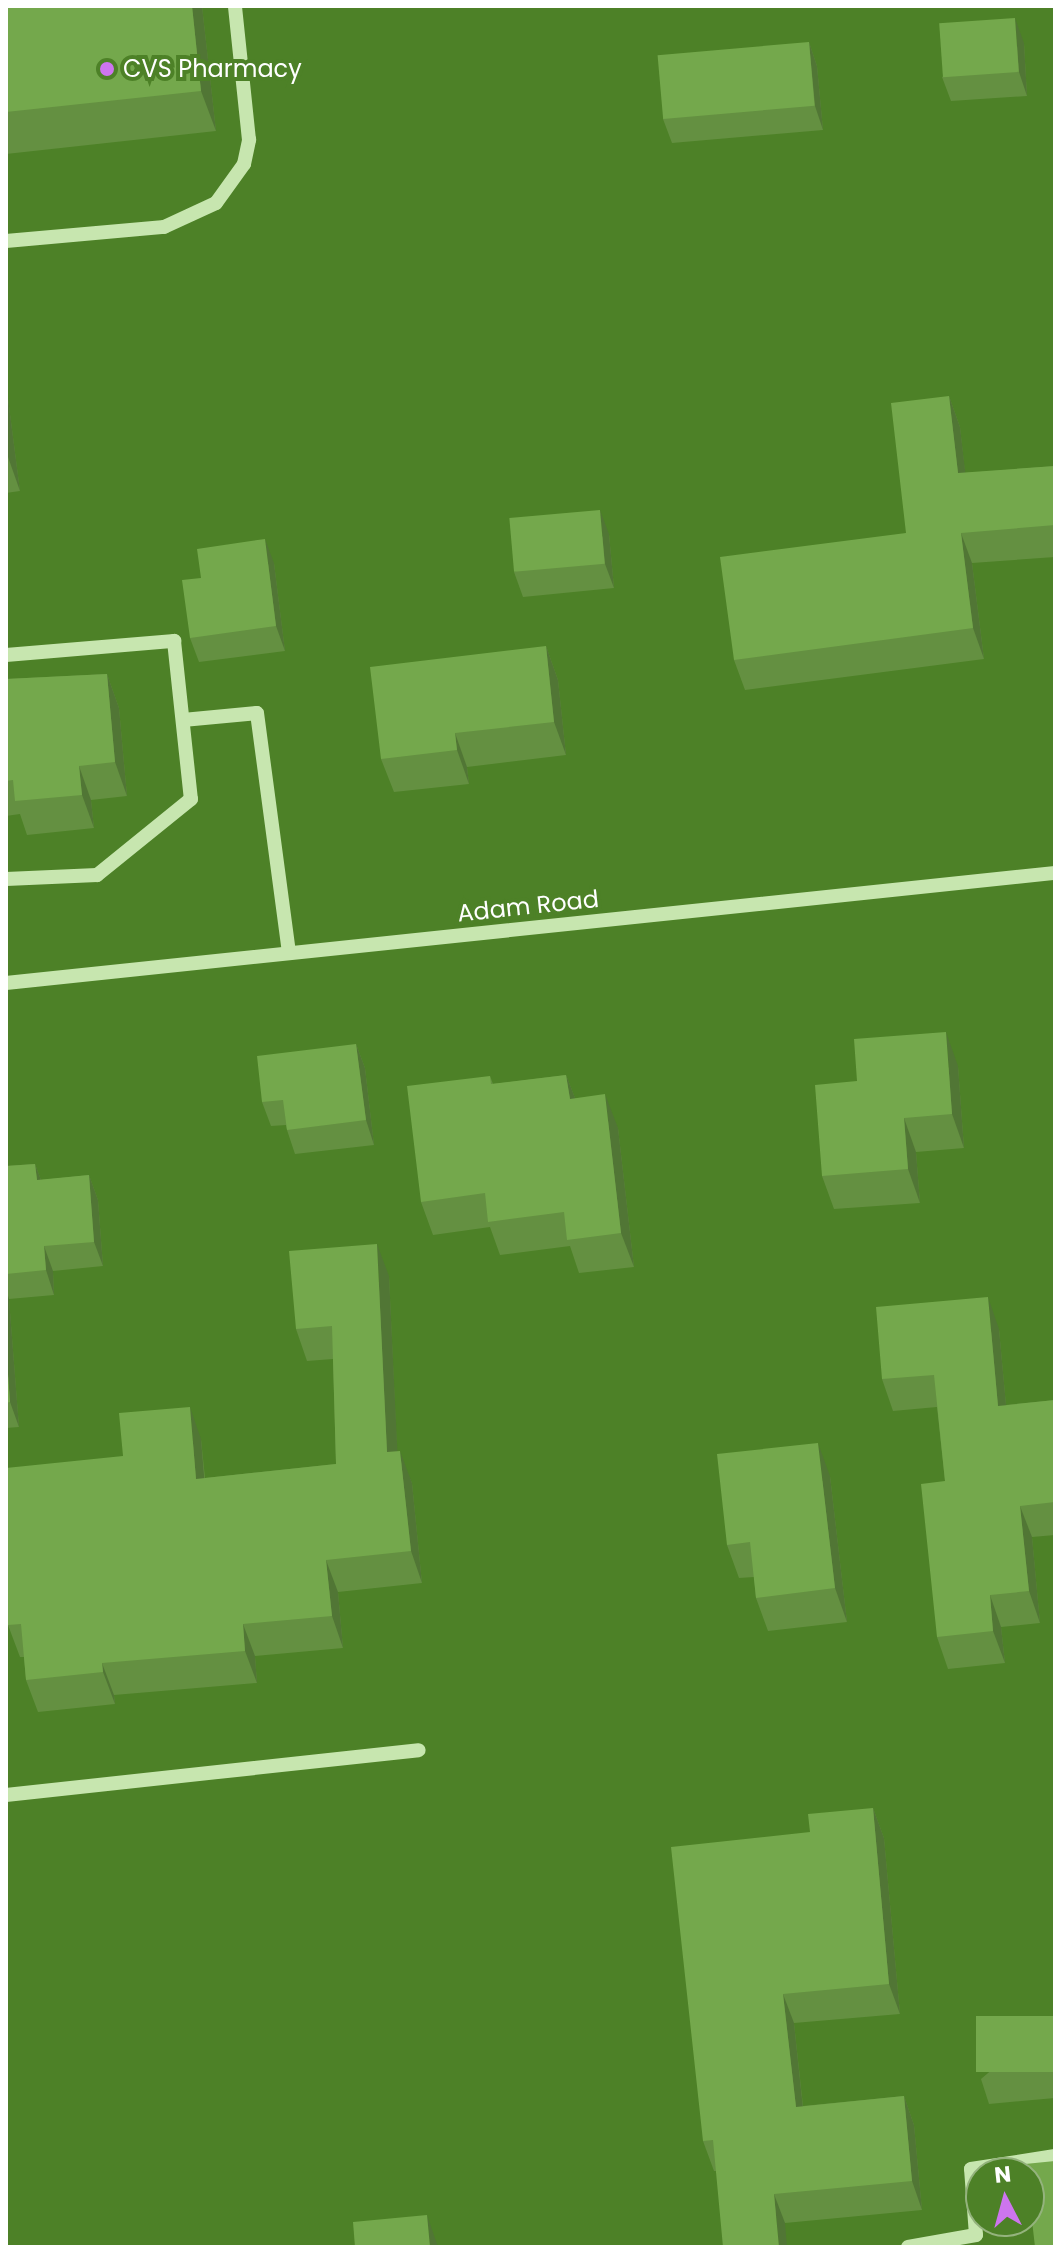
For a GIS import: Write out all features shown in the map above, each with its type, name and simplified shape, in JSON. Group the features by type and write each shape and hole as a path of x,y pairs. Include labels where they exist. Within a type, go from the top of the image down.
{"street":[{"path":"6,241 164,227 216,203 244,164 249,140 235,6"},
{"path":"6,655 174,641 191,799 97,875 6,879"},
{"path":"183,720 257,713 289,953"},
{"name":"Adam Road","path":"6,983 1055,873"},
{"path":"6,1795 419,1750"},
{"path":"908,2247 976,2235 971,2169 1055,2156"}],"building":[{"name":"CVS Pharmacy","path":"6,6 192,6 201,91 6,112"},
{"path":"1015,18 1019,72 943,77 939,23"},
{"path":"809,42 815,106 663,119 658,55"},
{"path":"949,396 958,473 1055,466 1055,525 961,533 973,628 734,660 720,557 906,533 891,403"},
{"path":"600,510 605,564 514,572 509,518"},
{"path":"265,539 276,626 190,638 182,580 201,578 197,549"},
{"path":"546,646 554,722 455,733 457,750 381,759 370,667"},
{"path":"107,674 115,762 79,766 82,795 15,801 13,780 6,781 6,679"},
{"path":"946,1032 952,1114 904,1118 908,1169 822,1176 815,1085 857,1081 854,1039"},
{"path":"356,1044 366,1120 287,1130 283,1100 262,1102 257,1056"},
{"path":"566,1075 570,1099 605,1094 621,1233 567,1240 564,1212 488,1222 485,1193 421,1202 407,1086 490,1076 491,1084"},
{"path":"35,1164 37,1180 89,1175 94,1242 44,1246 46,1270 6,1274 6,1166"},
{"path":"377,1244 387,1452 400,1451 411,1551 326,1560 332,1616 243,1624 245,1651 102,1663 103,1672 26,1680 21,1624 8,1625 6,1605 6,1468 123,1456 119,1413 190,1407 196,1479 336,1464 332,1326 296,1329 289,1251"},
{"path":"988,1297 998,1406 1055,1400 1055,1502 1020,1506 1029,1591 990,1595 993,1631 937,1637 921,1484 945,1481 934,1375 882,1379 876,1307"},
{"path":"6,1346 10,1402 6,1403"},
{"path":"818,1443 835,1588 756,1598 750,1542 727,1545 717,1454"},
{"path":"873,1808 889,1984 783,1994 796,2107 904,2096 912,2181 774,2194 779,2247 723,2247 713,2140 703,2141 671,1847 810,1832 808,1814"},
{"path":"976,2016 1055,2016 1055,2072 976,2072"},
{"path":"1055,2161 1055,2247 1035,2247 1034,2237 1045,2237 1045,2162"},
{"path":"427,2215 430,2247 355,2247 353,2222"}],"place":[{"name":"CVS Pharmacy","path":"107,69"}]}
